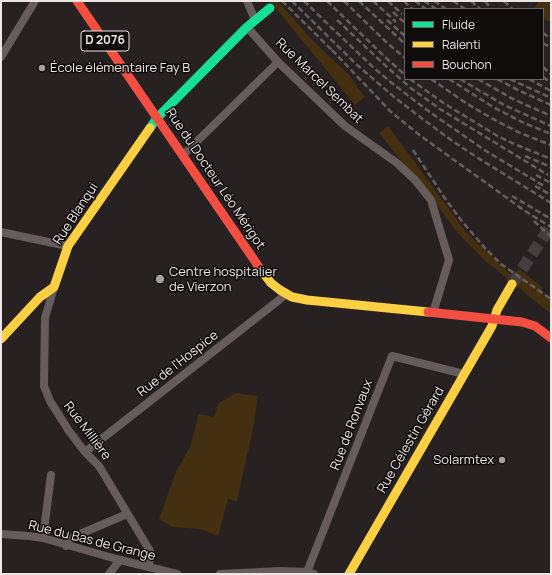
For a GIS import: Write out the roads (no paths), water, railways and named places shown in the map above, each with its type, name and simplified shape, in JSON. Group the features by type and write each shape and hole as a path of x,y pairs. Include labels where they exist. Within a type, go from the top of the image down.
{"street":[{"path":"1,57 35,1"},
{"name":"Rue du Docteur Léo Mérigot","path":"77,1 267,278 276,287 286,294 299,299 494,319"},
{"path":"247,1 255,20"},
{"path":"157,118 247,27 270,8"},
{"name":"Rue Marcel Sembat","path":"247,27 278,62 345,126 397,163 415,180 431,200 449,260 434,313"},
{"path":"183,155 278,62"},
{"name":"Rue Blanqui","path":"54,287 68,246 157,118"},
{"path":"1,232 68,246"},
{"name":"Rue Célestin Gérard","path":"349,574 492,326 497,310 512,284"},
{"path":"1,339 40,297 54,287"},
{"name":"Rue Millière","path":"54,287 45,318 44,386 50,400 69,431 85,452 99,466 150,551 149,567"},
{"name":"Rue de l'Hospice","path":"85,452 286,294"},
{"name":"D 2076","path":"494,319 527,323 540,329 551,338"},
{"name":"Rue de Ronvaux","path":"311,573 392,356 464,374"},
{"path":"43,538 51,475"},
{"path":"66,546 69,540 73,537 127,514"},
{"name":"Rue du Bas de Grange","path":"1,534 43,538 66,546 177,574"},
{"path":"109,574 120,560"},
{"path":"220,574 281,571 311,573"}],"tunnel":[{"path":"512,284 551,226"}],"railway":[{"path":"282,1 336,54"},
{"path":"292,1 356,64 416,114 478,158 551,203"},
{"path":"304,1 374,68 393,84 431,113 486,151 544,186"},
{"path":"327,1 404,74"},
{"path":"344,1 404,57"},
{"path":"359,1 404,43"},
{"path":"373,1 396,22"},
{"path":"388,1 402,14"},
{"path":"404,1 411,8"},
{"path":"415,1 425,8"},
{"path":"424,1 434,8"},
{"path":"434,1 444,8"},
{"path":"453,1 464,8"},
{"path":"471,1 479,8"},
{"path":"485,1 490,8"},
{"path":"504,1 511,8"},
{"path":"393,12 404,22"},
{"path":"337,20 412,89 440,109 548,175"},
{"path":"387,20 404,35"},
{"path":"544,34 551,39"},
{"path":"544,44 551,48"},
{"path":"332,50 391,112 422,137 525,211 551,227"},
{"path":"544,68 551,74"},
{"path":"544,78 551,83"},
{"path":"411,80 445,104 496,135 551,159"},
{"path":"432,80 491,118 520,133 551,145"},
{"path":"451,80 493,107 522,122 551,134"},
{"path":"462,80 504,105 551,126"},
{"path":"480,80 513,99 551,116"},
{"path":"499,80 551,105"},
{"path":"512,80 551,98"},
{"path":"531,80 551,91"},
{"path":"413,150 444,197 484,247 501,264 551,299"},
{"path":"525,156 551,167"},
{"path":"536,175 551,183"},
{"path":"535,186 551,195"},
{"path":"512,196 551,219"},
{"path":"534,221 551,237"}],"place":[{"name":"École élémentaire Fay B","path":"42,68"},
{"name":"Centre hospitalier de Vierzon","path":"160,279"},
{"name":"Solarmtex","path":"502,460"}]}
